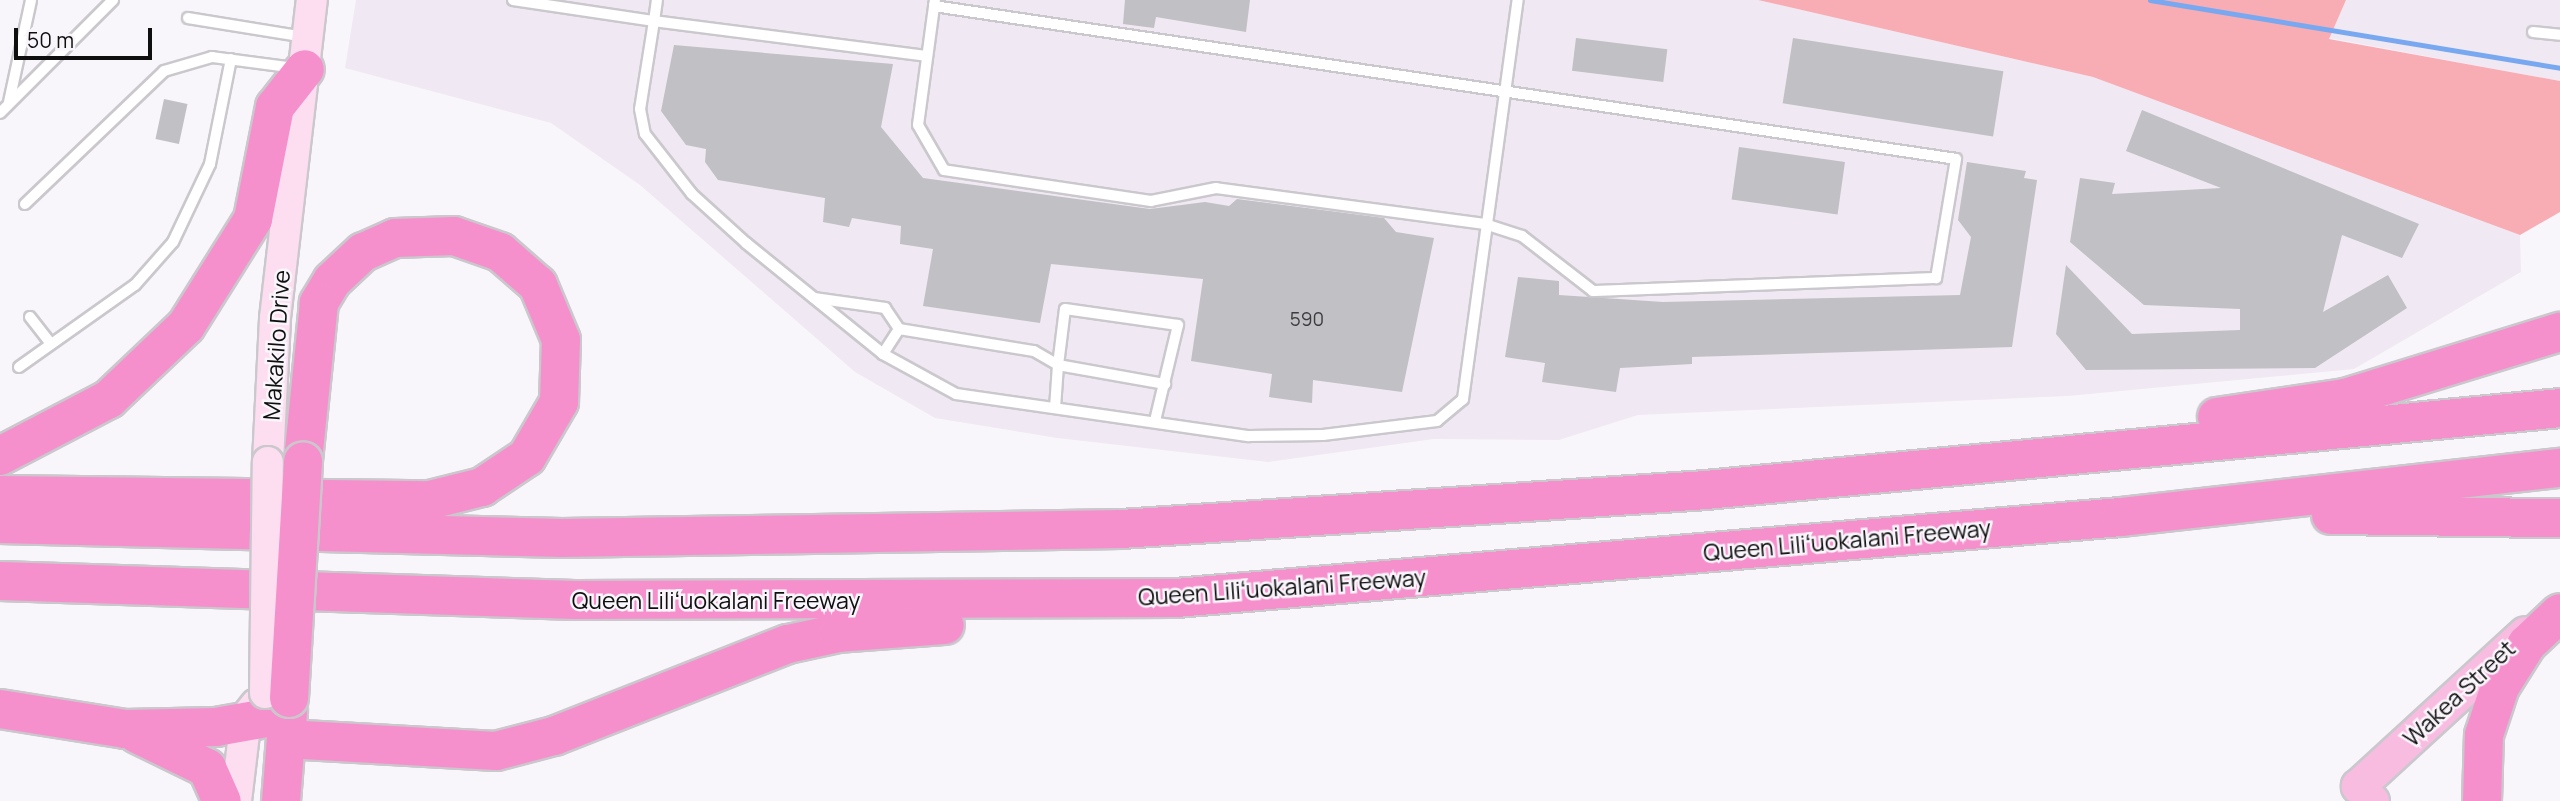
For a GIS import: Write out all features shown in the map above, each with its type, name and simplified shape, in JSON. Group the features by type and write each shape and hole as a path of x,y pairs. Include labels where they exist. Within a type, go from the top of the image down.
{"highway":[{"path":"0,457 109,399 186,326 253,219 275,107 306,54"},
{"path":"0,495 430,500 482,487 527,457 559,402 561,340 538,285 500,252 454,236 395,238 363,252 332,281 319,303 285,461 272,713 281,801"},
{"path":"1508,501 1714,466 2271,410 2414,380 2560,332"},
{"path":"0,524 820,538 1173,526 1508,501 1706,490 2560,408"},
{"name":"Queen Liliʻuokalani Freeway","path":"0,581 575,600 1176,598 2121,517 2381,485 2560,468"},
{"path":"2381,485 2560,483"},
{"path":"1721,551 2004,545 2364,512 2560,518"},
{"path":"0,709 125,729 216,727 272,713 496,751 554,737 788,644 872,629 1068,619 1176,598"},
{"path":"2482,801 2484,735 2500,687 2527,644 2560,613"},
{"path":"125,729 207,768 222,801"}],"main road":[{"name":"Makakilo Drive","path":"285,461 275,317 312,0"},
{"name":"Wakea Street","path":"2361,794 2560,601"},
{"path":"236,801 272,713"},
{"path":"269,801 272,713"}],"lane":[{"path":"4,109 31,0"},
{"path":"4,109 113,0"},
{"path":"513,0 927,56"},
{"path":"657,0 640,109 645,134 692,194 811,298 883,354 956,394 1248,436 1437,421 1463,398 1518,0"},
{"path":"935,3 1506,92 1956,159 1936,278 1593,291 1522,236 1485,224 1216,188 1151,201 944,170 918,125 935,3"},
{"path":"188,18 306,54"},
{"path":"2533,32 2560,36"},
{"path":"24,204 154,78 187,61 306,54"},
{"path":"19,367 135,285 173,242 210,164 231,59"},
{"path":"811,298 885,308 899,329 1034,351 1058,365 1165,384"},
{"path":"1055,408 1065,309 1178,325 1155,422"},
{"path":"30,317 51,345"},
{"path":"883,354 899,329"}],"shaded area":[{"path":"356,0 1758,0 2093,77 2520,235 2521,272 2354,369 2068,396 1638,415 1559,440 1434,439 1268,462 1057,438 935,418 855,372 640,185 551,123 345,68"},
{"path":"1758,0 2346,0 2329,39 2560,81 2560,212 2520,235 2093,77"},
{"path":"2346,0 2560,0 2560,81 2329,38"}],"building":[{"path":"1125,0 1250,0 1246,32 1156,17 1154,28 1123,24"},
{"path":"1576,38 1667,49 1663,82 1572,71"},
{"path":"1793,38 2003,71 1993,137 1783,103"},
{"path":"674,45 893,64 881,127 923,178 1150,209 1205,202 1229,206 1237,199 1384,218 1396,232 1434,238 1402,392 1313,380 1312,403 1269,397 1272,374 1191,361 1203,279 1051,264 1040,323 923,306 933,249 900,244 901,226 852,218 849,227 823,222 825,198 718,180 705,162 706,149 686,145 661,111"},
{"path":"164,99 187,104 179,144 155,139"},
{"path":"2142,110 2419,224 2402,258 2342,235 2323,312 2388,275 2407,308 2315,368 2086,370 2056,334 2066,265 2132,334 2240,330 2240,309 2144,305 2070,242 2080,178 2115,183 2112,194 2221,188 2126,151"},
{"path":"1739,147 1845,162 1838,214 1732,199"},
{"path":"1967,162 2026,171 2024,178 2037,180 2012,347 1692,357 1692,364 1620,368 1616,392 1542,382 1545,363 1505,357 1518,277 1559,281 1559,295 1663,302 1960,295 1971,237 1958,220"}],"waterway":[{"path":"2150,0 2560,68"}]}
